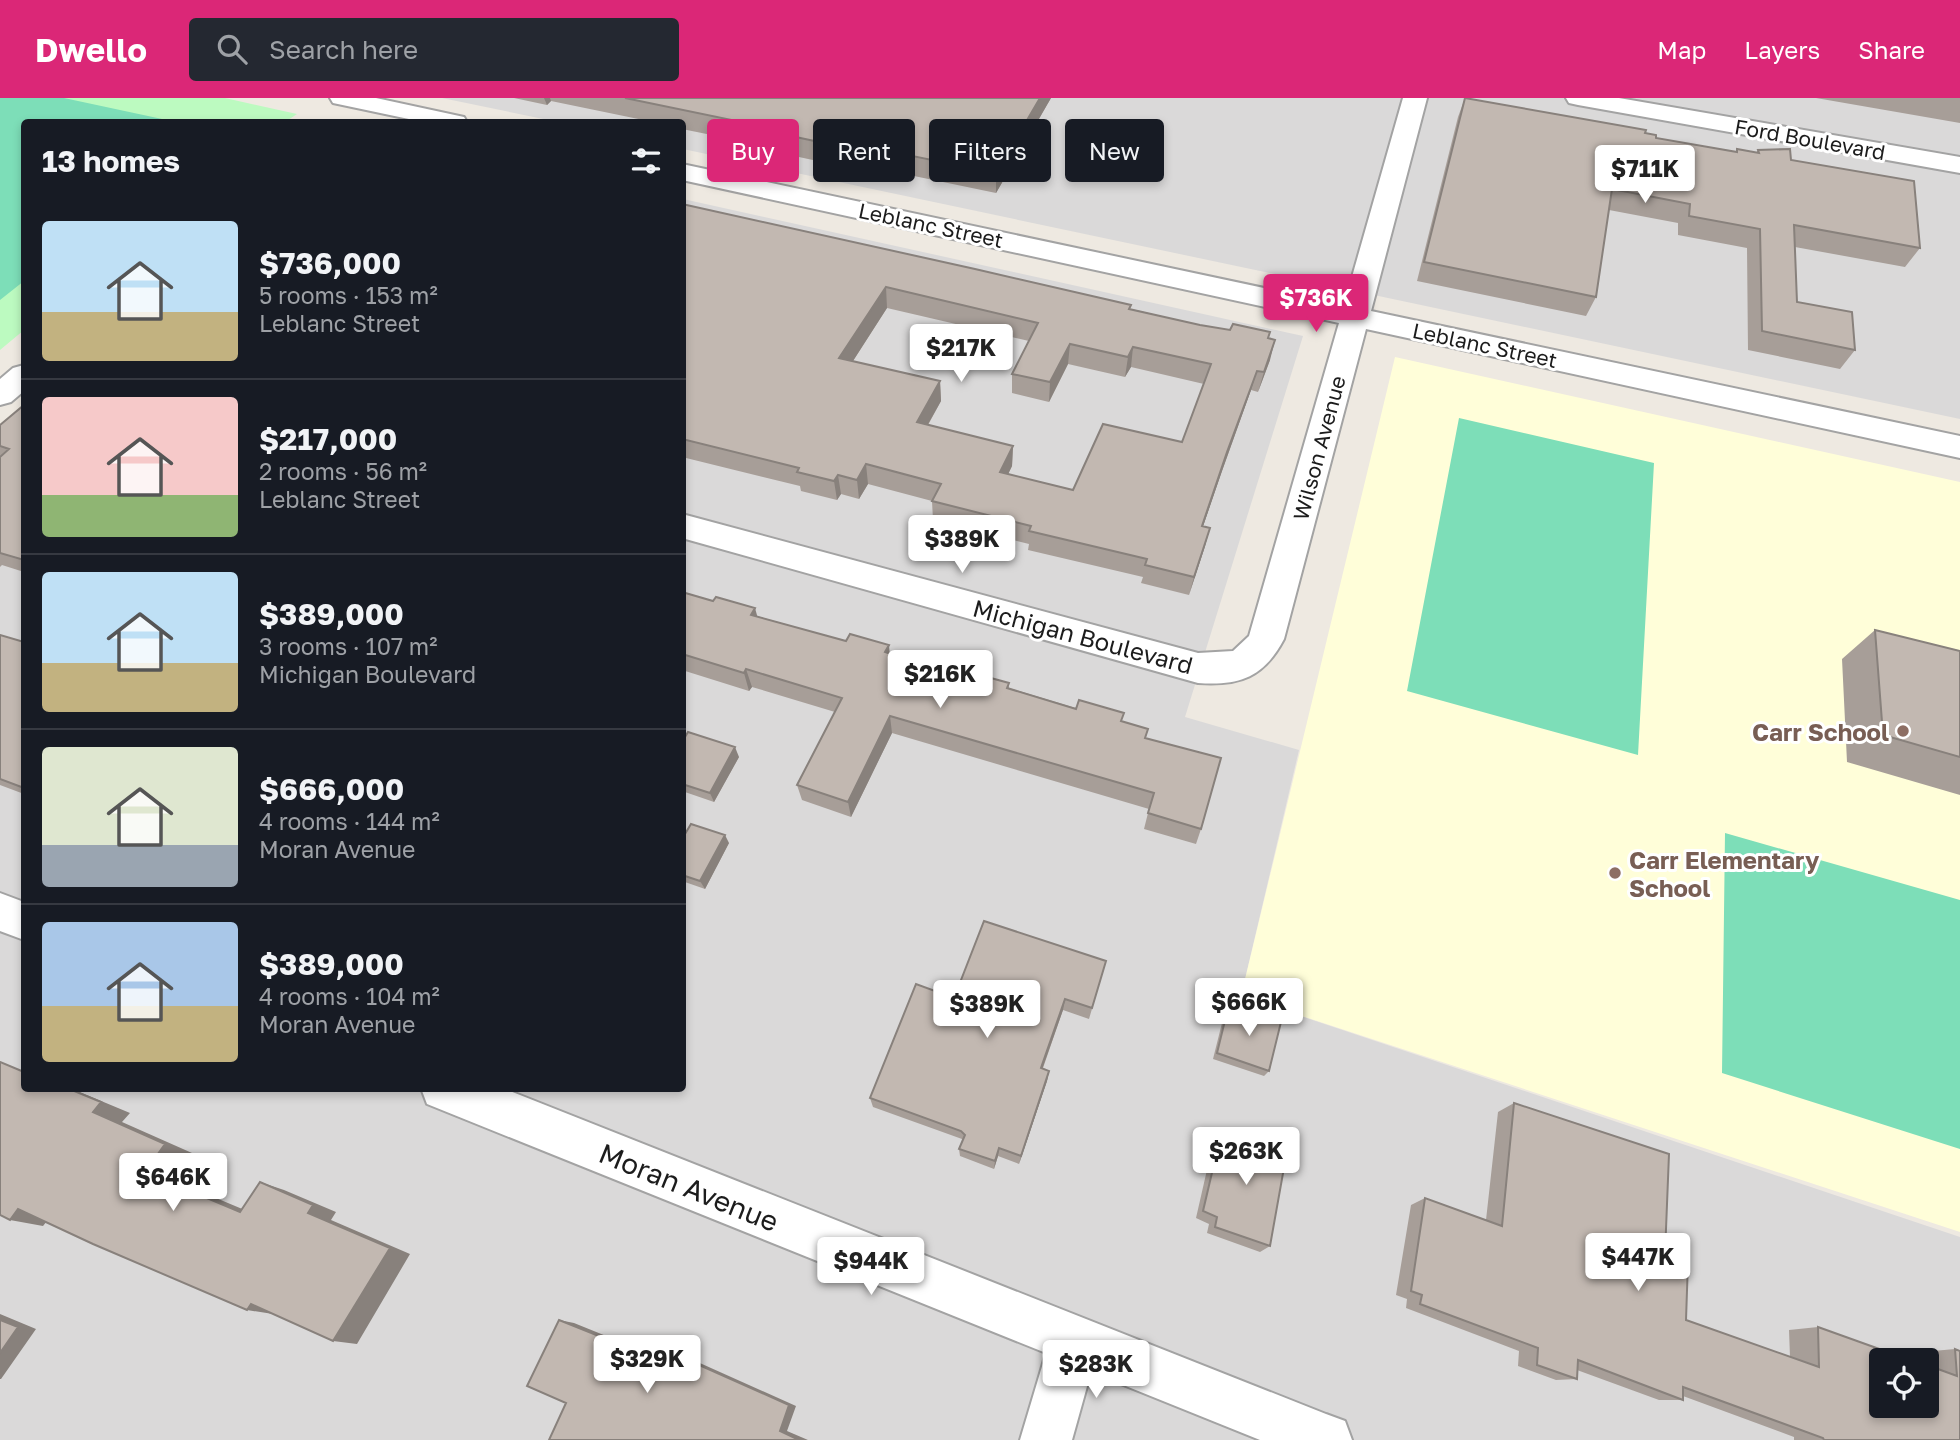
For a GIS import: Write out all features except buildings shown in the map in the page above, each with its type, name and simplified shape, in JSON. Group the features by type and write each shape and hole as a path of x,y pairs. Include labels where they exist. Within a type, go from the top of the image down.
{"street":[{"name":"Wilson Avenue","path":"1241,666 1252,659 1266,639 1415,98"},
{"name":"Ford Boulevard","path":"1578,98 1960,165"},
{"path":"350,105 436,119"},
{"name":"Leblanc Street","path":"686,173 1960,447"},
{"path":"0,395 21,378"},
{"name":"Michigan Boulevard","path":"686,527 1198,668 1220,670 1241,666"},
{"path":"0,912 21,920"},
{"name":"Moran Avenue","path":"453,1092 1326,1440"},
{"path":"1046,1440 1075,1340"}],"shaded area":[{"path":"442,98 1960,98 1960,419 839,182 915,182 915,119 813,119 813,176 799,174 799,119 707,119 707,154 686,150 686,119 544,119"},
{"path":"686,200 1303,336 1185,717 1299,750 1241,996 1960,1237 1960,1440 0,1440 0,441 21,423 21,1092 686,1092"},
{"name":"Carr Elementary School","path":"1395,357 1960,482 1960,1232 1241,996"}],"green space":[{"path":"0,98 225,98 297,114 290,119 21,119 21,332 0,350"},
{"path":"0,98 64,98 162,119 21,119 21,283 0,300"},
{"path":"1459,418 1654,463 1638,755 1407,691"},
{"path":"1725,833 1960,900 1960,1149 1722,1073"}],"place":[{"name":"Carr School","path":"1903,731"},
{"name":"Carr Elementary School","path":"1615,873"}]}
